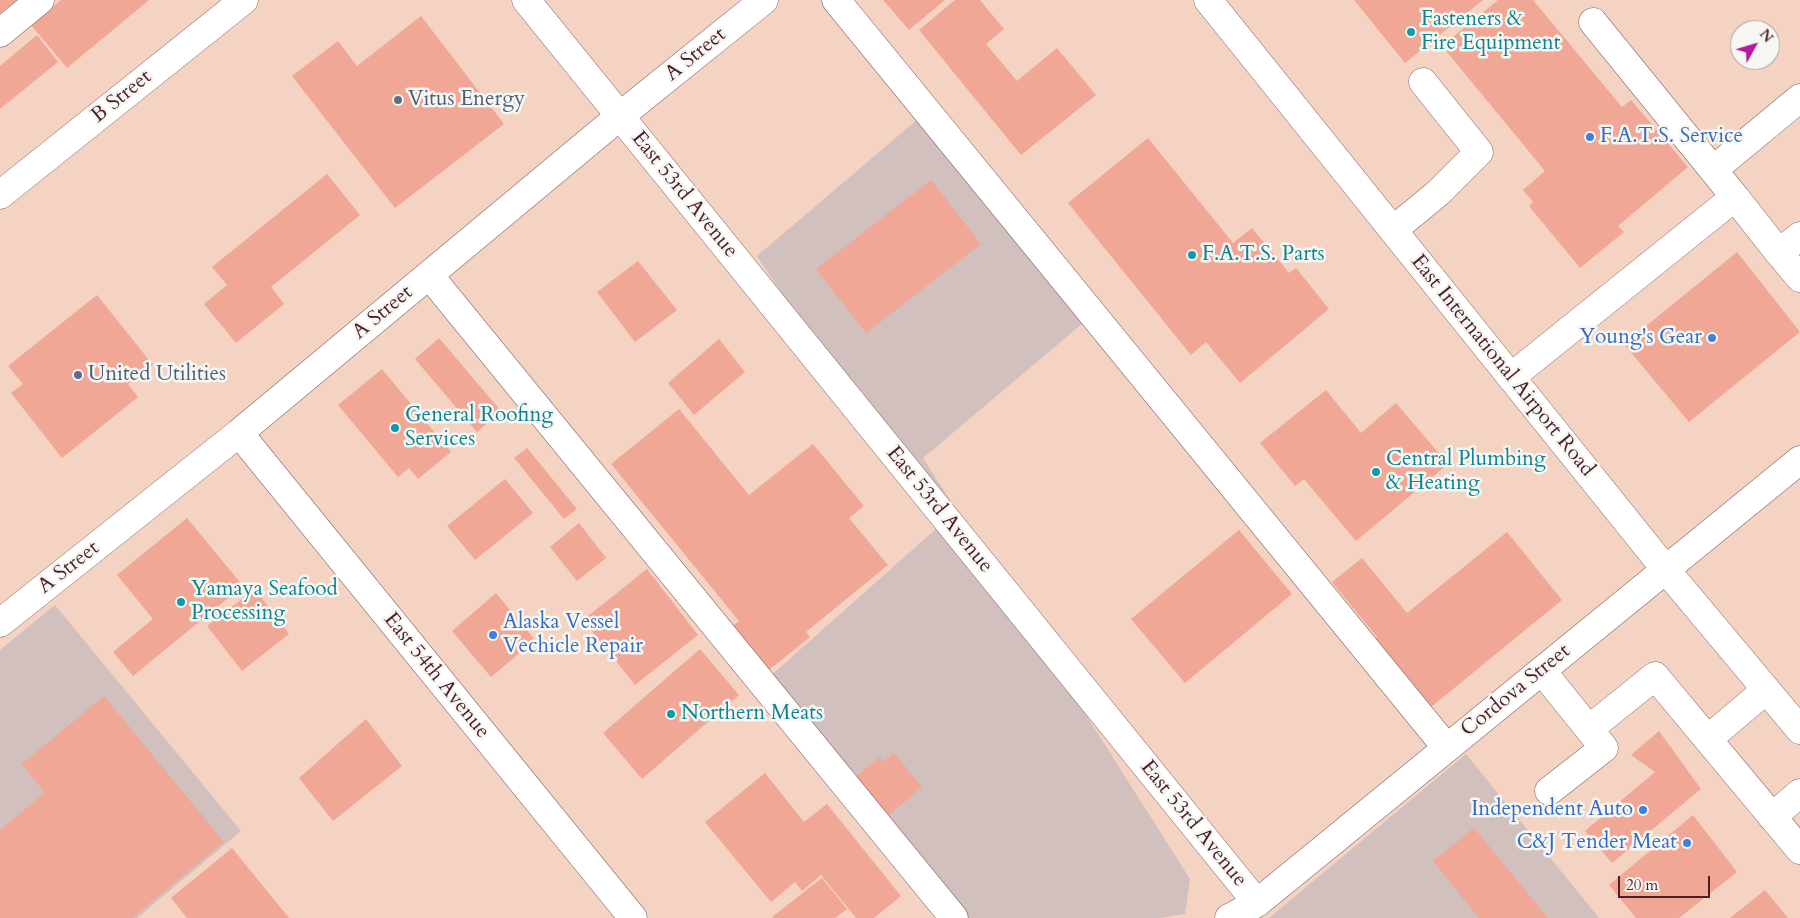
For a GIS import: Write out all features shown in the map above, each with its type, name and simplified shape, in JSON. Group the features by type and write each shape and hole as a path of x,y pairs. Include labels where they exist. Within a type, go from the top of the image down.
{"street":[{"name":"B Street","path":"0,195 244,0"},
{"name":"East 53rd Avenue","path":"526,0 1257,903"},
{"name":"A Street","path":"0,623 239,434 620,116 764,0"},
{"path":"836,0 1446,747"},
{"name":"East International Airport Road","path":"1208,0 1666,570 1800,730"},
{"path":"0,33 37,1"},
{"path":"1593,22 1800,278"},
{"path":"1393,230 1438,193 1479,152 1423,82"},
{"path":"1713,170 1800,98"},
{"path":"1511,377 1735,196"},
{"path":"1779,253 1800,236"},
{"path":"429,275 954,918"},
{"name":"East 54th Avenue","path":"239,434 633,918"},
{"name":"Cordova Street","path":"1229,918 1257,903 1800,460"},
{"path":"1542,671 1604,748 1549,791"},
{"path":"1589,729 1656,676 1800,850"},
{"path":"1708,739 1766,690"},
{"path":"1772,817 1800,793"}],"shaded area":[{"path":"0,0 1800,0 1800,918 0,918"},
{"path":"919,118 1083,323 923,458 1190,879 1185,914 1160,918 940,918 758,687 937,528 757,256"},
{"path":"55,605 241,831 137,918 0,918 0,650"},
{"path":"1466,754 1599,918 1269,918"}],"building":[{"path":"0,0 18,0 0,15"},
{"path":"61,0 149,0 67,68 31,25"},
{"path":"883,0 945,0 909,30"},
{"path":"955,0 980,0 1004,29 986,44 1017,81 1057,48 1096,95 1021,155 919,30"},
{"name":"Fasteners & Fire Equipment","path":"1354,0 1483,0 1405,63"},
{"name":"F.A.T.S. Service","path":"1498,0 1533,0 1622,107 1631,100 1688,167 1618,226 1624,232 1580,268 1529,206 1533,202 1523,190 1545,171 1442,46"},
{"name":"Vitus Energy","path":"421,16 504,124 395,208 292,76 338,41 357,66"},
{"path":"37,35 58,62 0,109 0,66"},
{"name":"F.A.T.S. Parts","path":"1148,138 1233,243 1252,228 1289,273 1296,268 1329,309 1240,383 1206,342 1191,355 1068,203"},
{"path":"327,174 360,215 271,287 284,304 236,343 204,304 227,285 212,267"},
{"path":"931,180 981,244 866,333 816,269"},
{"name":"Young's Gear","path":"1737,252 1800,332 1689,422 1624,344"},
{"path":"638,261 677,310 635,342 597,292"},
{"name":"United Utilities","path":"97,295 153,365 128,384 138,397 62,458 11,393 23,384 8,366"},
{"path":"439,338 501,411 477,432 415,359"},
{"path":"719,339 745,372 694,415 668,383"},
{"name":"General Roofing Services","path":"382,369 451,452 418,479 409,468 398,477 338,405"},
{"name":"Central Plumbing & Heating","path":"1326,390 1361,433 1396,403 1448,464 1356,541 1304,479 1295,486 1260,443"},
{"path":"679,409 749,495 813,444 864,506 849,518 888,565 806,632 810,637 764,674 727,630 739,621 611,464"},
{"path":"527,448 577,509 564,519 514,458"},
{"path":"505,479 533,513 475,560 447,526"},
{"name":"Yamaya Seafood Processing","path":"187,518 243,586 133,676 113,652 153,619 117,575"},
{"path":"579,523 606,558 577,581 550,547"},
{"path":"1239,530 1292,594 1185,683 1131,619"},
{"path":"1507,532 1562,600 1425,712 1370,644 1377,637 1332,582 1362,558 1407,613"},
{"path":"647,569 698,635 635,685 583,620"},
{"path":"255,589 289,634 242,671 207,626"},
{"name":"Alaska Vessel Vechicle Repair","path":"496,593 535,640 491,677 452,631"},
{"name":"Northern Meats","path":"700,649 739,695 642,779 603,733"},
{"path":"104,696 224,842 132,918 0,918 0,830 45,793 22,764"},
{"path":"366,719 402,766 333,821 299,778"},
{"name":"Independent Auto","path":"1659,731 1701,789 1612,863 1585,831 1655,772 1631,755"},
{"path":"894,753 922,787 889,815 856,777 879,757 883,762"},
{"path":"765,773 804,822 827,804 901,896 874,918 856,918 821,875 802,891 795,882 771,902 705,822"},
{"name":"C&J Tender Meat","path":"1693,815 1737,872 1679,918 1636,918 1609,885"},
{"path":"1474,828 1548,918 1479,918 1433,861"},
{"path":"232,848 289,918 187,918 171,898"},
{"path":"822,878 847,909 835,918 772,917"},
{"path":"1765,890 1788,918 1730,918"}],"place":[{"name":"Fasteners & Fire Equipment","path":"1411,32"},
{"name":"Vitus Energy","path":"398,100"},
{"name":"F.A.T.S. Service","path":"1590,137"},
{"name":"F.A.T.S. Parts","path":"1192,255"},
{"name":"Young's Gear","path":"1712,338"},
{"name":"United Utilities","path":"78,375"},
{"name":"General Roofing Services","path":"395,428"},
{"name":"Central Plumbing & Heating","path":"1376,472"},
{"name":"Yamaya Seafood Processing","path":"181,602"},
{"name":"Alaska Vessel Vechicle Repair","path":"493,635"},
{"name":"Northern Meats","path":"671,714"},
{"name":"Independent Auto","path":"1643,810"},
{"name":"C&J Tender Meat","path":"1687,843"}]}
